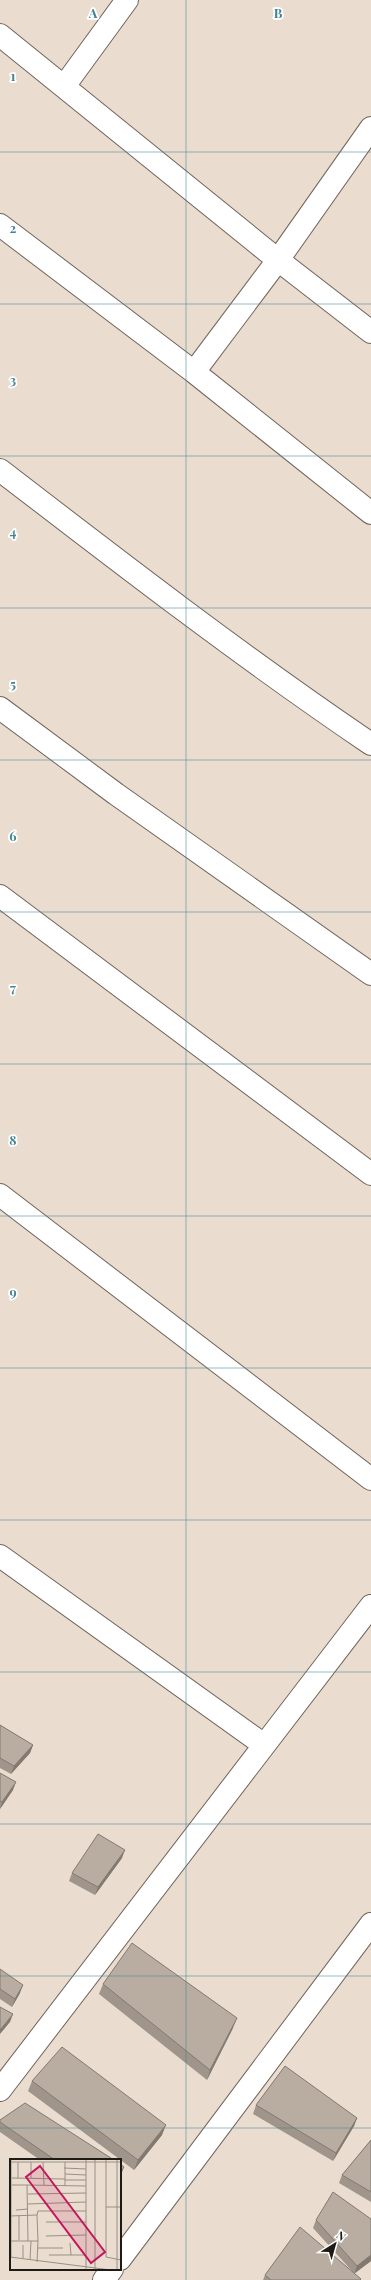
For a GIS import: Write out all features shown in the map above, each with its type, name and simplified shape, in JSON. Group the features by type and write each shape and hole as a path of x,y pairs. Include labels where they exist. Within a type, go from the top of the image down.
{"street":[{"path":"64,85 127,0"},
{"path":"0,35 64,85 278,260 371,332"},
{"path":"194,372 278,260 371,128"},
{"path":"0,225 194,372 371,513"},
{"path":"0,470 140,577 309,702 371,744"},
{"path":"0,708 116,794 371,974"},
{"path":"0,896 371,1174"},
{"path":"0,1196 371,1479"},
{"path":"0,1556 264,1745"},
{"path":"0,2089 371,1606"},
{"path":"121,2258 371,1924"},
{"path":"104,2280 111,2270"}],"building":[{"path":"0,1725 33,1745 14,1766 0,1758"},
{"path":"0,1773 16,1782 2,1802 0,1801"},
{"path":"98,1834 125,1850 98,1887 72,1873"},
{"path":"132,1943 237,2018 210,2070 103,1984"},
{"path":"0,1969 23,1985 15,1999 0,1989"},
{"path":"0,2007 13,2014 0,2030"},
{"path":"62,2047 166,2125 138,2160 32,2081"},
{"path":"285,2066 357,2118 336,2153 256,2105"},
{"path":"25,2103 112,2159 54,2159 0,2122 0,2120"},
{"path":"371,2140 371,2192 342,2175"},
{"path":"121,2165 124,2167 121,2172"},
{"path":"333,2192 371,2219 371,2255 357,2266 316,2220"},
{"path":"300,2227 361,2279 271,2280 265,2275"}]}
